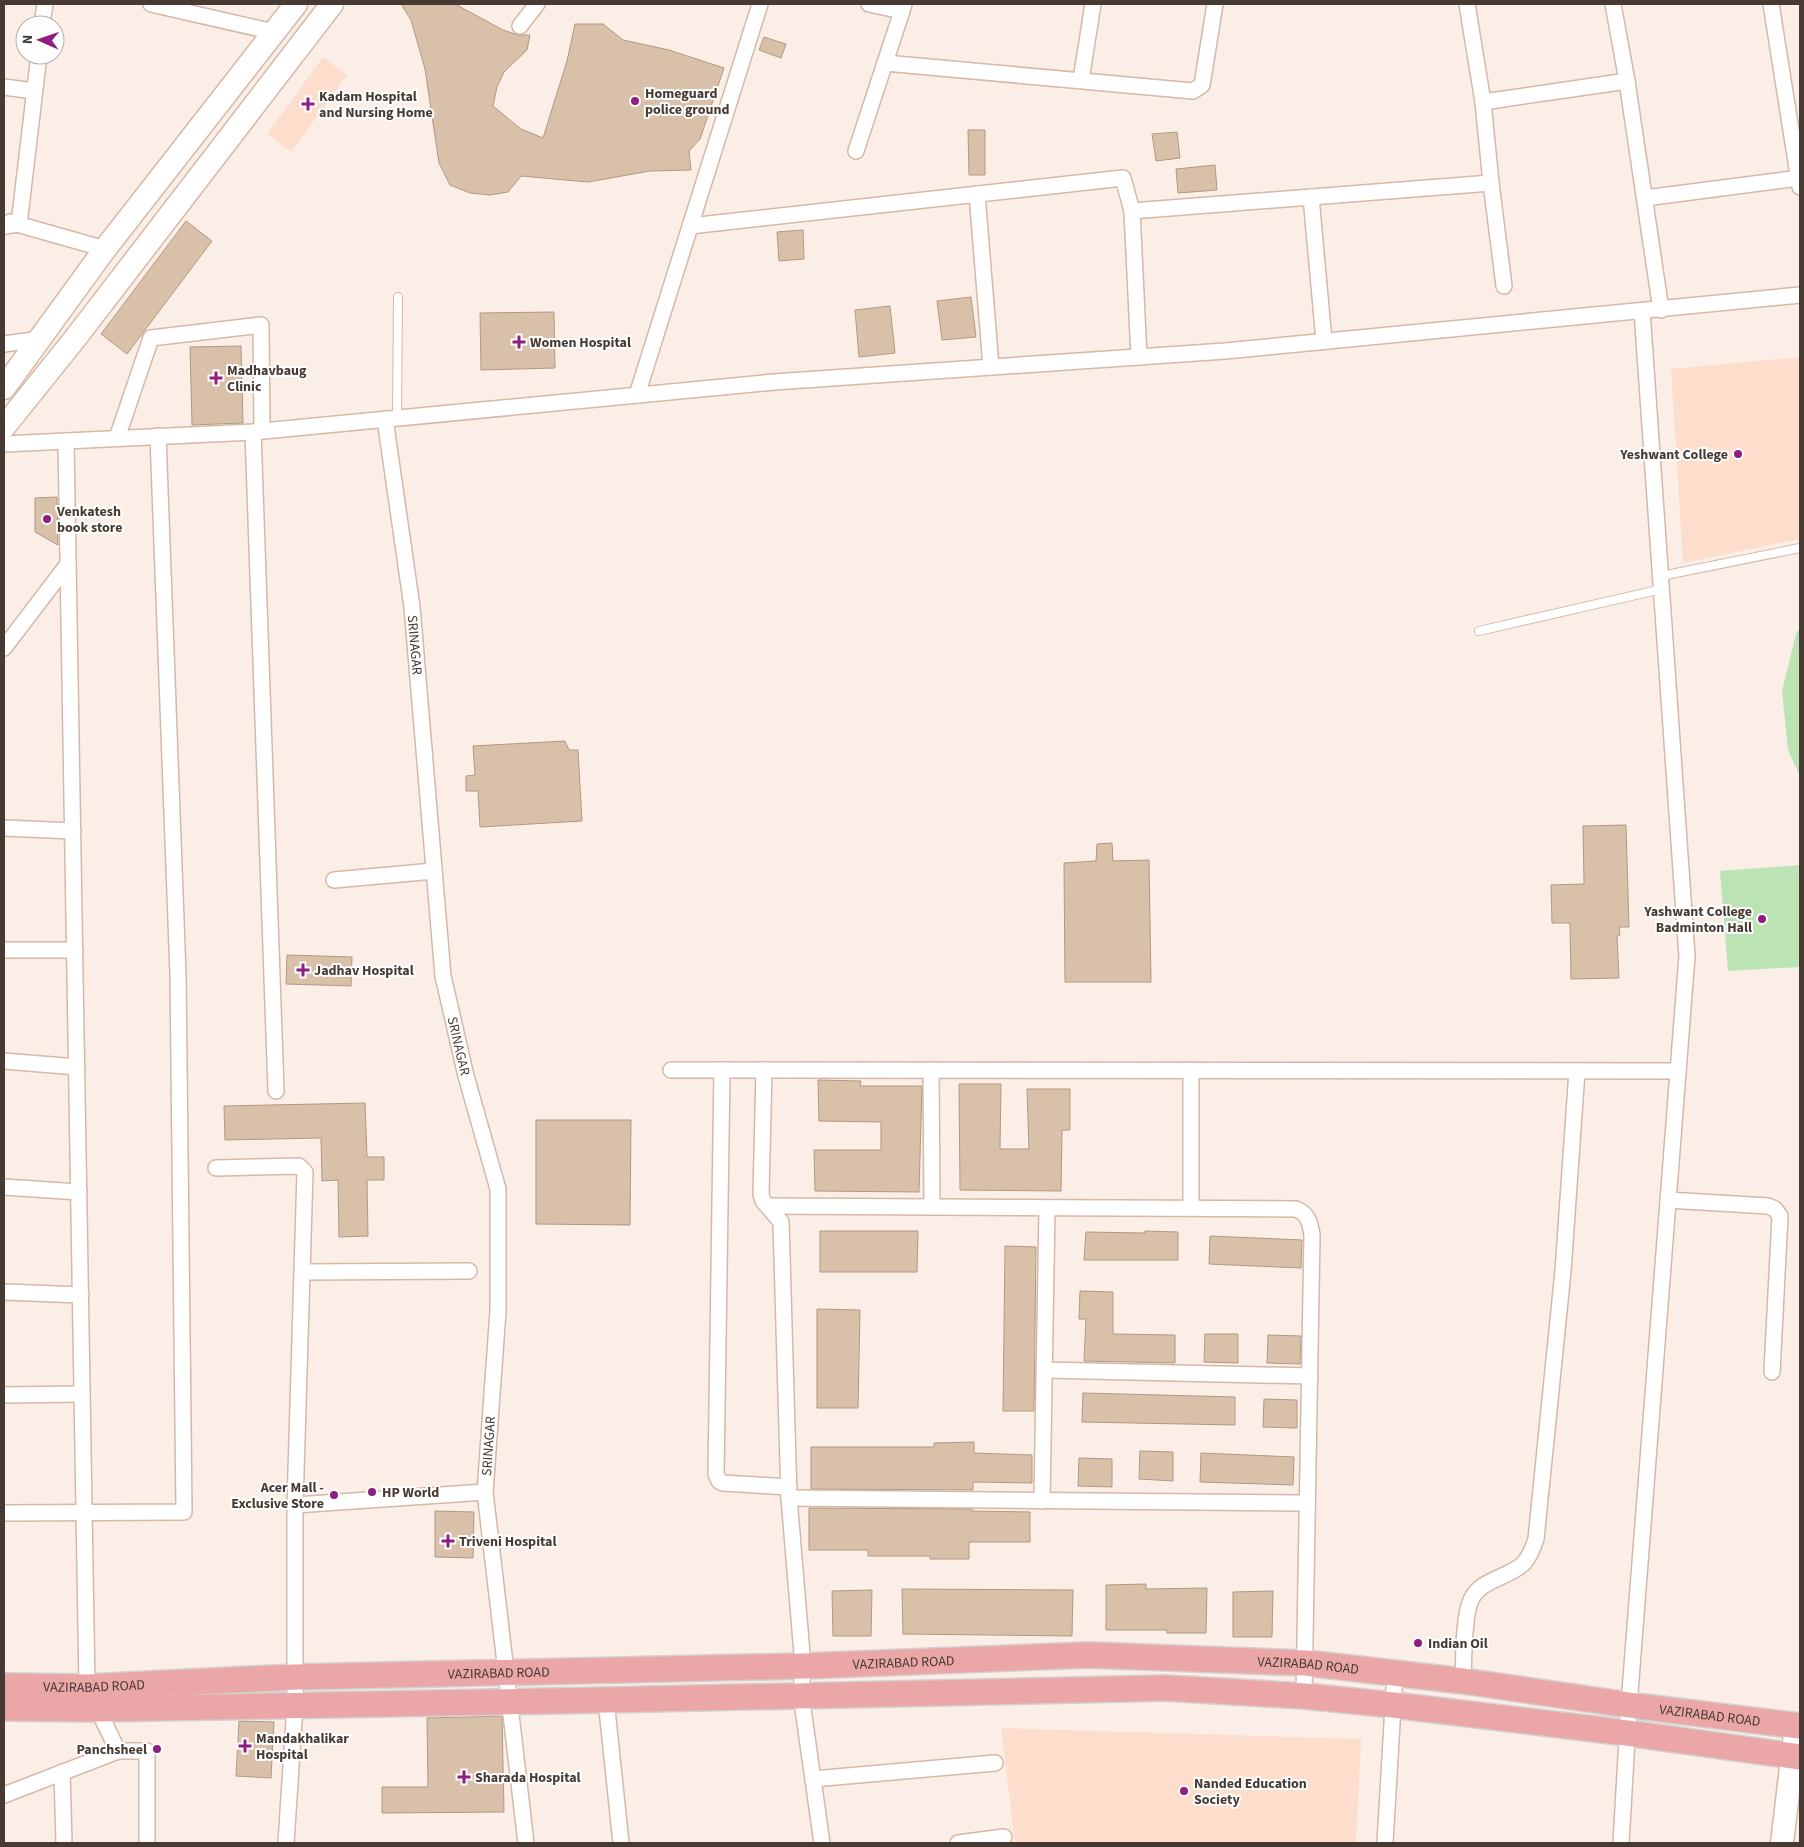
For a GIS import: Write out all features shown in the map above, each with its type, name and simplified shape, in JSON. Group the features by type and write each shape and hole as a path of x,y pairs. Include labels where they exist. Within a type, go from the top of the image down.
{"main road":[{"path":"4,388 105,249 296,4"},
{"path":"4,427 77,336 327,6"},
{"name":"VAZIRABAD ROAD","path":"4,1708 295,1677 505,1672 606,1672 1088,1655 1306,1663 1463,1680 1629,1705 1798,1726"},
{"name":"VAZIRABAD ROAD","path":"4,1686 92,1698 295,1705 1166,1688 1304,1696 1393,1705 1627,1733 1796,1756"},
{"path":"1782,1843 1796,1756 1798,1726"}],"street":[{"path":"151,4 202,9 274,32"},
{"path":"520,26 537,4"},
{"path":"637,395 760,4"},
{"path":"856,151 903,8 869,4"},
{"path":"1081,80 1093,4"},
{"path":"885,63 1193,91 1198,90 1202,85 1215,4"},
{"path":"1467,4 1483,102 1504,286"},
{"path":"1613,4 1627,81 1661,310"},
{"path":"1645,198 1800,183 1771,4"},
{"path":"38,65 9,224 105,249"},
{"path":"1483,102 1627,81"},
{"path":"4,86 34,91"},
{"path":"690,226 1123,178 1132,211 1139,357"},
{"path":"1132,211 1491,183"},
{"path":"977,194 991,367"},
{"path":"1311,197 1324,342"},
{"path":"4,444 257,431 774,382 1139,357 1324,342 1800,295"},
{"path":"1621,1843 1629,1705 1688,956 1642,312"},
{"path":"117,438 151,338 262,324 257,431 276,1091"},
{"path":"4,344 41,339"},
{"name":"SRINAGAR","path":"391,418 412,607 443,976 466,1076 498,1190 498,1311 485,1492 526,1843"},
{"path":"4,1513 184,1512 178,974 158,436"},
{"path":"66,441 84,1512 92,1698 118,1751"},
{"path":"4,648 68,564"},
{"path":"4,828 73,831"},
{"path":"334,880 434,871"},
{"path":"4,950 75,950"},
{"path":"4,1061 77,1067"},
{"path":"671,1070 1678,1071"},
{"path":"722,1070 716,1474 719,1481 789,1492 1042,1501 1307,1503"},
{"path":"764,1070 761,1194 781,1222 789,1492 802,1666 801,1695 822,1843"},
{"path":"932,1070 932,1208"},
{"path":"1191,1070 1191,1208"},
{"path":"1463,1680 1467,1613 1471,1600 1481,1587 1522,1564 1530,1555 1536,1539 1563,1271 1577,1071"},
{"path":"216,1168 299,1166 305,1172 295,1505 295,1705 286,1843"},
{"path":"4,1187 79,1192"},
{"path":"1668,1200 1768,1206 1775,1209 1780,1216 1772,1372"},
{"path":"768,1206 1296,1209 1305,1212 1310,1221 1312,1235 1304,1696"},
{"path":"1042,1501 1047,1208"},
{"path":"303,1272 469,1271"},
{"path":"4,1292 81,1295"},
{"path":"1044,1370 1310,1376"},
{"path":"4,1394 82,1394"},
{"path":"295,1505 485,1492"},
{"path":"1385,1843 1394,1672"},
{"path":"606,1700 621,1843"},
{"path":"4,1795 118,1751 148,1750 148,1843"},
{"path":"813,1779 995,1763"},
{"path":"62,1772 64,1843"},
{"path":"958,1843 1004,1837"}],"lane":[{"path":"391,418 398,297"},
{"path":"1479,630 1800,548"}],"shaded area":[{"path":"323,57 347,75 291,152 267,134"},
{"name":"Yeshwant College","path":"1800,357 1800,539 1683,563 1671,369"},
{"name":"Nanded Education Society","path":"1001,1728 1361,1739 1356,1843 1015,1843"}],"green space":[{"path":"1800,627 1800,776 1788,750 1782,691 1796,634"},
{"name":"Yashwant College Badminton Hall","path":"1800,865 1800,967 1728,971 1720,871"}],"building":[{"name":"Homeguard police ground","path":"401,4 455,4 503,30 518,35 530,35 527,50 504,72 497,87 493,106 521,129 543,138 567,61 575,24 603,24 623,40 669,50 724,68 700,139 689,151 691,170 650,171 588,182 521,176 508,192 490,195 470,193 450,185 439,163 425,69 411,20"},
{"path":"764,37 786,44 781,58 759,50"},
{"path":"968,130 985,130 985,175 969,175"},
{"path":"1177,132 1180,158 1156,161 1152,134"},
{"path":"1215,165 1217,190 1178,193 1176,169"},
{"path":"186,221 212,241 127,354 101,334"},
{"path":"803,230 804,259 779,261 777,232"},
{"path":"971,297 976,337 942,340 937,301"},
{"path":"890,306 895,353 859,357 855,310"},
{"path":"554,312 555,368 481,370 480,313"},
{"path":"241,346 243,423 192,425 190,347"},
{"path":"57,497 58,545 35,532 35,498"},
{"path":"565,741 569,750 578,750 582,821 480,827 478,791 466,791 466,776 475,775 473,746"},
{"path":"1626,825 1629,927 1619,927 1620,935 1617,936 1619,978 1571,979 1570,923 1552,923 1551,885 1584,884 1583,826"},
{"path":"1112,843 1113,861 1149,860 1151,982 1065,982 1064,863 1096,861 1097,844"},
{"path":"287,955 352,957 351,986 286,984"},
{"path":"818,1080 861,1081 860,1086 922,1086 919,1192 815,1191 814,1150 881,1150 881,1122 819,1121"},
{"path":"959,1084 1001,1084 1000,1149 1029,1149 1027,1089 1070,1089 1070,1130 1062,1130 1061,1191 960,1190"},
{"path":"365,1103 367,1157 384,1157 384,1180 367,1180 368,1236 339,1237 338,1180 322,1181 321,1138 225,1140 224,1106"},
{"path":"536,1120 631,1120 630,1225 536,1224"},
{"path":"820,1231 918,1231 917,1272 820,1272"},
{"path":"1145,1231 1178,1232 1178,1260 1084,1260 1086,1232 1145,1233"},
{"path":"1210,1236 1302,1240 1301,1268 1209,1264"},
{"path":"1005,1246 1036,1247 1034,1411 1003,1411"},
{"path":"1080,1291 1113,1292 1113,1334 1175,1335 1175,1363 1084,1361 1086,1319 1079,1319"},
{"path":"817,1309 860,1310 858,1408 817,1408"},
{"path":"1205,1334 1238,1334 1238,1363 1204,1362"},
{"path":"1268,1335 1301,1336 1300,1364 1267,1363"},
{"path":"1083,1393 1235,1397 1235,1425 1082,1422"},
{"path":"1264,1399 1297,1400 1297,1428 1263,1427"},
{"path":"974,1442 974,1453 1032,1455 1032,1483 973,1482 973,1490 811,1489 811,1447 934,1447 934,1443"},
{"path":"1140,1451 1173,1452 1173,1481 1139,1479"},
{"path":"1201,1453 1294,1457 1293,1485 1200,1482"},
{"path":"1079,1458 1112,1459 1112,1487 1078,1486"},
{"path":"809,1508 972,1509 972,1511 1030,1512 1030,1542 969,1542 969,1559 930,1559 930,1556 868,1556 868,1550 809,1550"},
{"path":"435,1511 474,1512 473,1558 435,1557"},
{"path":"1146,1584 1146,1589 1207,1588 1206,1633 1167,1633 1167,1630 1106,1630 1106,1585"},
{"path":"902,1589 1073,1590 1072,1636 903,1634"},
{"path":"872,1590 871,1636 833,1636 832,1591"},
{"path":"1273,1591 1272,1637 1233,1637 1233,1592"},
{"path":"502,1716 504,1812 382,1813 382,1787 428,1787 427,1718"},
{"path":"239,1721 274,1722 271,1778 236,1776"}],"place":[{"name":"Homeguard police ground","path":"635,101"},
{"name":"Kadam Hospital and Nursing Home","path":"308,104"},
{"name":"Women Hospital","path":"519,342"},
{"name":"Madhavbaug Clinic","path":"216,378"},
{"name":"Yeshwant College","path":"1738,454"},
{"name":"Venkatesh book store","path":"47,519"},
{"name":"Yashwant College Badminton Hall","path":"1762,919"},
{"name":"Jadhav Hospital","path":"303,970"},
{"name":"HP World","path":"372,1492"},
{"name":"Acer Mall - Exclusive Store","path":"334,1495"},
{"name":"Triveni Hospital","path":"448,1541"},
{"name":"Indian Oil","path":"1418,1643"},
{"name":"Mandakhalikar Hospital","path":"245,1746"},
{"name":"Panchsheel","path":"157,1749"},
{"name":"Sharada Hospital","path":"464,1777"},
{"name":"Nanded Education Society","path":"1184,1791"}]}
